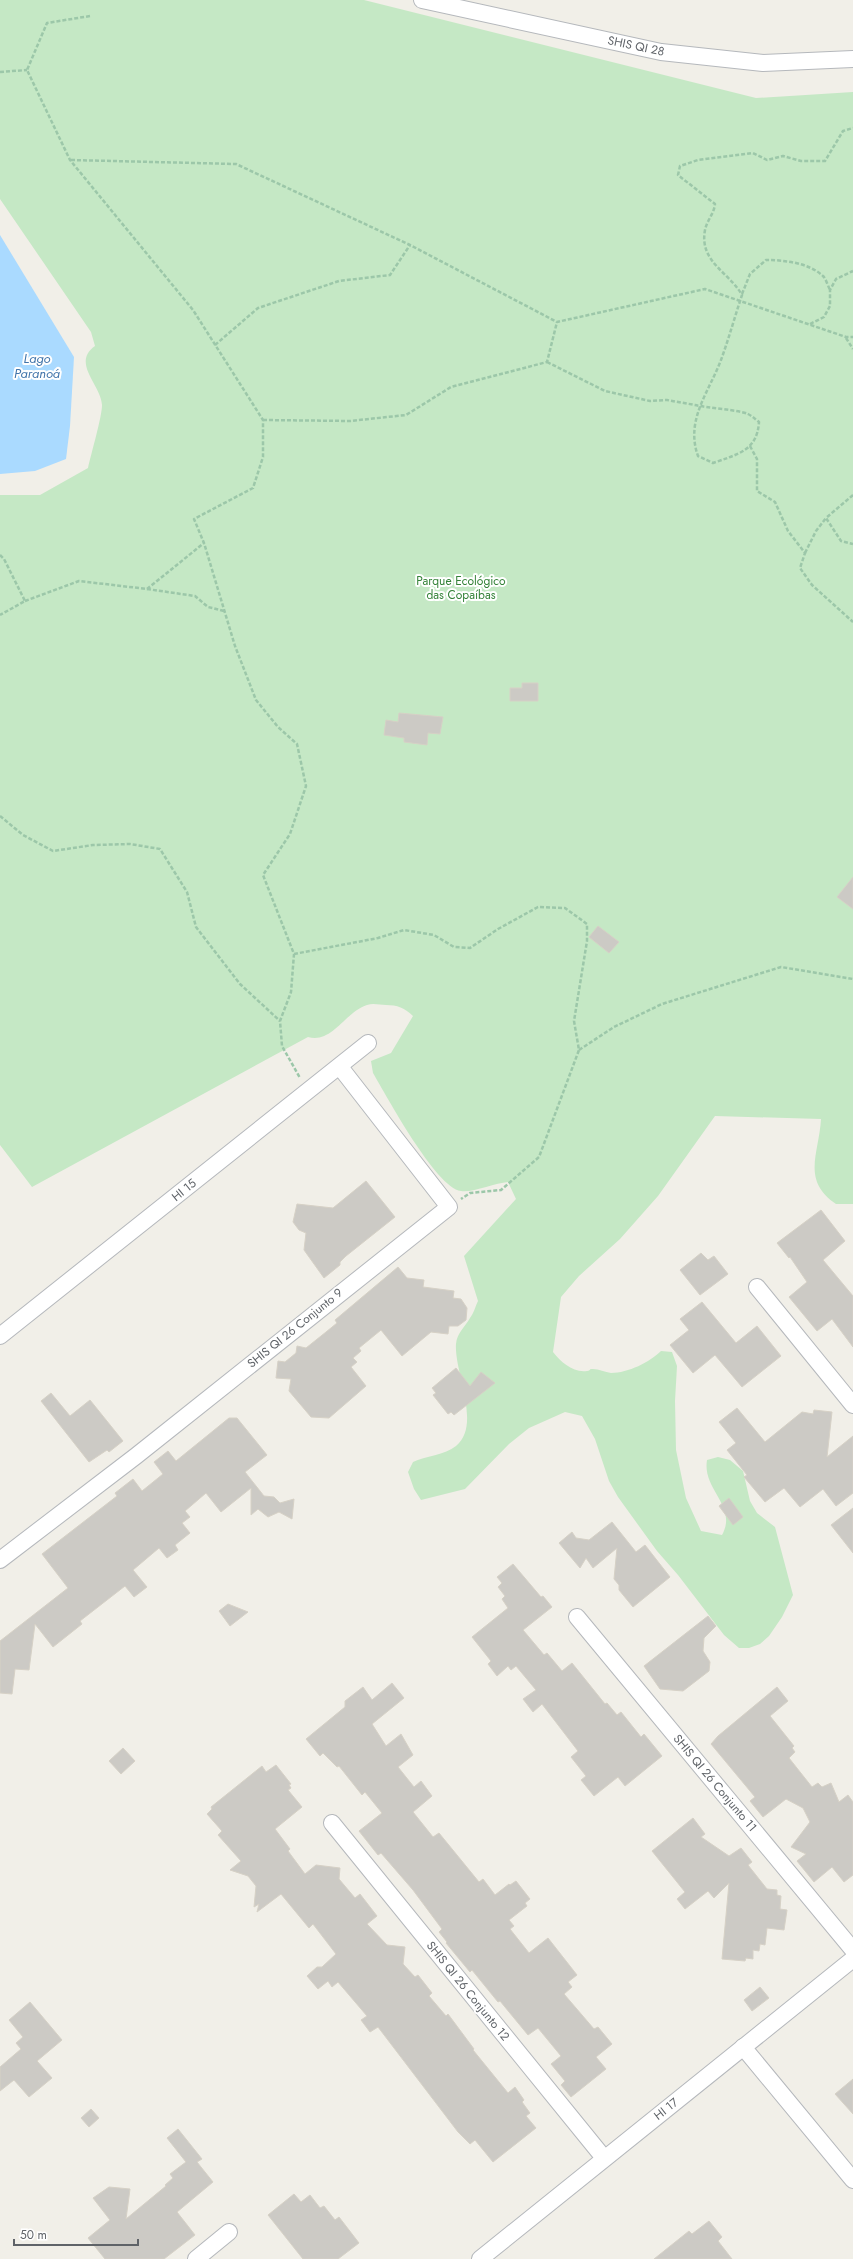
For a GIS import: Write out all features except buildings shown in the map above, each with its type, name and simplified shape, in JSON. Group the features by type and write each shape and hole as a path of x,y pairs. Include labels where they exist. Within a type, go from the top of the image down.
{"street":[{"name":"SHIS QI 28","path":"422,0 661,52 763,63 853,59"},
{"name":"HI 15","path":"0,1336 368,1043"},
{"path":"340,1066 449,1207"},
{"name":"SHIS QI 26 Conjunto 9","path":"0,1560 136,1456 449,1207"},
{"path":"757,1287 853,1405"},
{"name":"SHIS QI 26 Conjunto 11","path":"577,1617 853,1950"},
{"name":"SHIS QI 26 Conjunto 12","path":"332,1823 604,2158"},
{"name":"HI 17","path":"480,2259 853,1959"},
{"path":"743,2047 853,2180"},
{"path":"196,2259 229,2232"}],"path":[{"path":"90,16 47,22 27,70 70,160 193,310 263,420 263,457 253,488 194,519 204,543 235,646 256,700 278,728 297,744 306,786 290,834 263,875 294,954 291,992 280,1021 282,1046 308,1092"},
{"path":"0,72 27,70"},
{"path":"742,295 738,288 712,262 707,252 705,230 714,213 715,204 678,175 680,166 698,160 753,153 767,160 783,156 800,161 825,161 843,131 853,128"},
{"path":"70,160 236,164 410,245 557,322 705,289 846,337 853,337"},
{"path":"215,345 258,308 338,281 390,275 410,245"},
{"path":"263,420 350,421 406,415 451,387 547,362 605,391 650,401 667,400 698,406 748,414 759,422 758,436 750,446 738,454 713,463 698,456 694,445 694,429 698,406 721,361 750,274 766,260 788,260 810,269 824,277 830,290 830,306 824,317 809,324"},
{"path":"830,290 836,279 853,271"},
{"path":"547,362 557,322"},
{"path":"846,337 853,349"},
{"path":"750,446 757,459 757,491 775,502 788,531 805,553"},
{"path":"853,495 826,518 816,531 805,553 800,568 812,585 853,622"},
{"path":"826,518 842,541 853,544"},
{"path":"146,589 204,543"},
{"path":"0,555 4,558 25,601"},
{"path":"0,615 25,601 79,581 195,596 208,607 224,611"},
{"path":"0,816 23,835 53,851 93,845 130,844 160,849 187,892 196,927 240,984 280,1021"},
{"path":"294,954 378,938 404,930 434,935 454,947 470,948 498,929 538,907 565,908 587,924 587,941 574,1021 579,1050 538,1157 501,1190 470,1193 449,1207"},
{"path":"579,1050 614,1027 662,1004 781,967 853,979"}],"green space":[{"name":"Parque Ecológico das Copaíbas","path":"0,0 364,0 756,98 853,92 853,1204 836,1204 825,1195 815,1176 816,1155 821,1119 715,1116 658,1196 620,1239 579,1276 561,1297 553,1352 572,1369 587,1371 595,1369 618,1373 638,1366 651,1359 661,1351 672,1352 677,1366 675,1401 676,1450 686,1498 701,1531 722,1535 726,1525 726,1515 723,1506 709,1480 707,1471 707,1460 718,1457 730,1460 743,1471 750,1501 757,1513 775,1527 793,1595 782,1617 769,1636 760,1644 749,1648 739,1648 724,1635 678,1575 657,1551 618,1497 609,1481 595,1439 582,1416 565,1412 529,1428 509,1444 465,1489 421,1500 414,1489 408,1472 413,1462 441,1453 456,1446 463,1437 467,1425 467,1412 456,1356 456,1344 460,1333 473,1314 478,1301 464,1256 516,1199 508,1182 466,1191 461,1191 451,1186 439,1174 412,1139 373,1073 371,1061 391,1053 413,1016 407,1011 394,1006 374,1004 367,1005 352,1014 324,1036 317,1038 308,1037 32,1187 0,1145 0,495 40,495 88,468 102,411 102,405 100,397 86,367 88,353 95,346 91,332 0,199"}],"water":[{"name":"Lago Paranoá","path":"0,235 74,357 70,426 66,459 35,471 0,474"}]}
